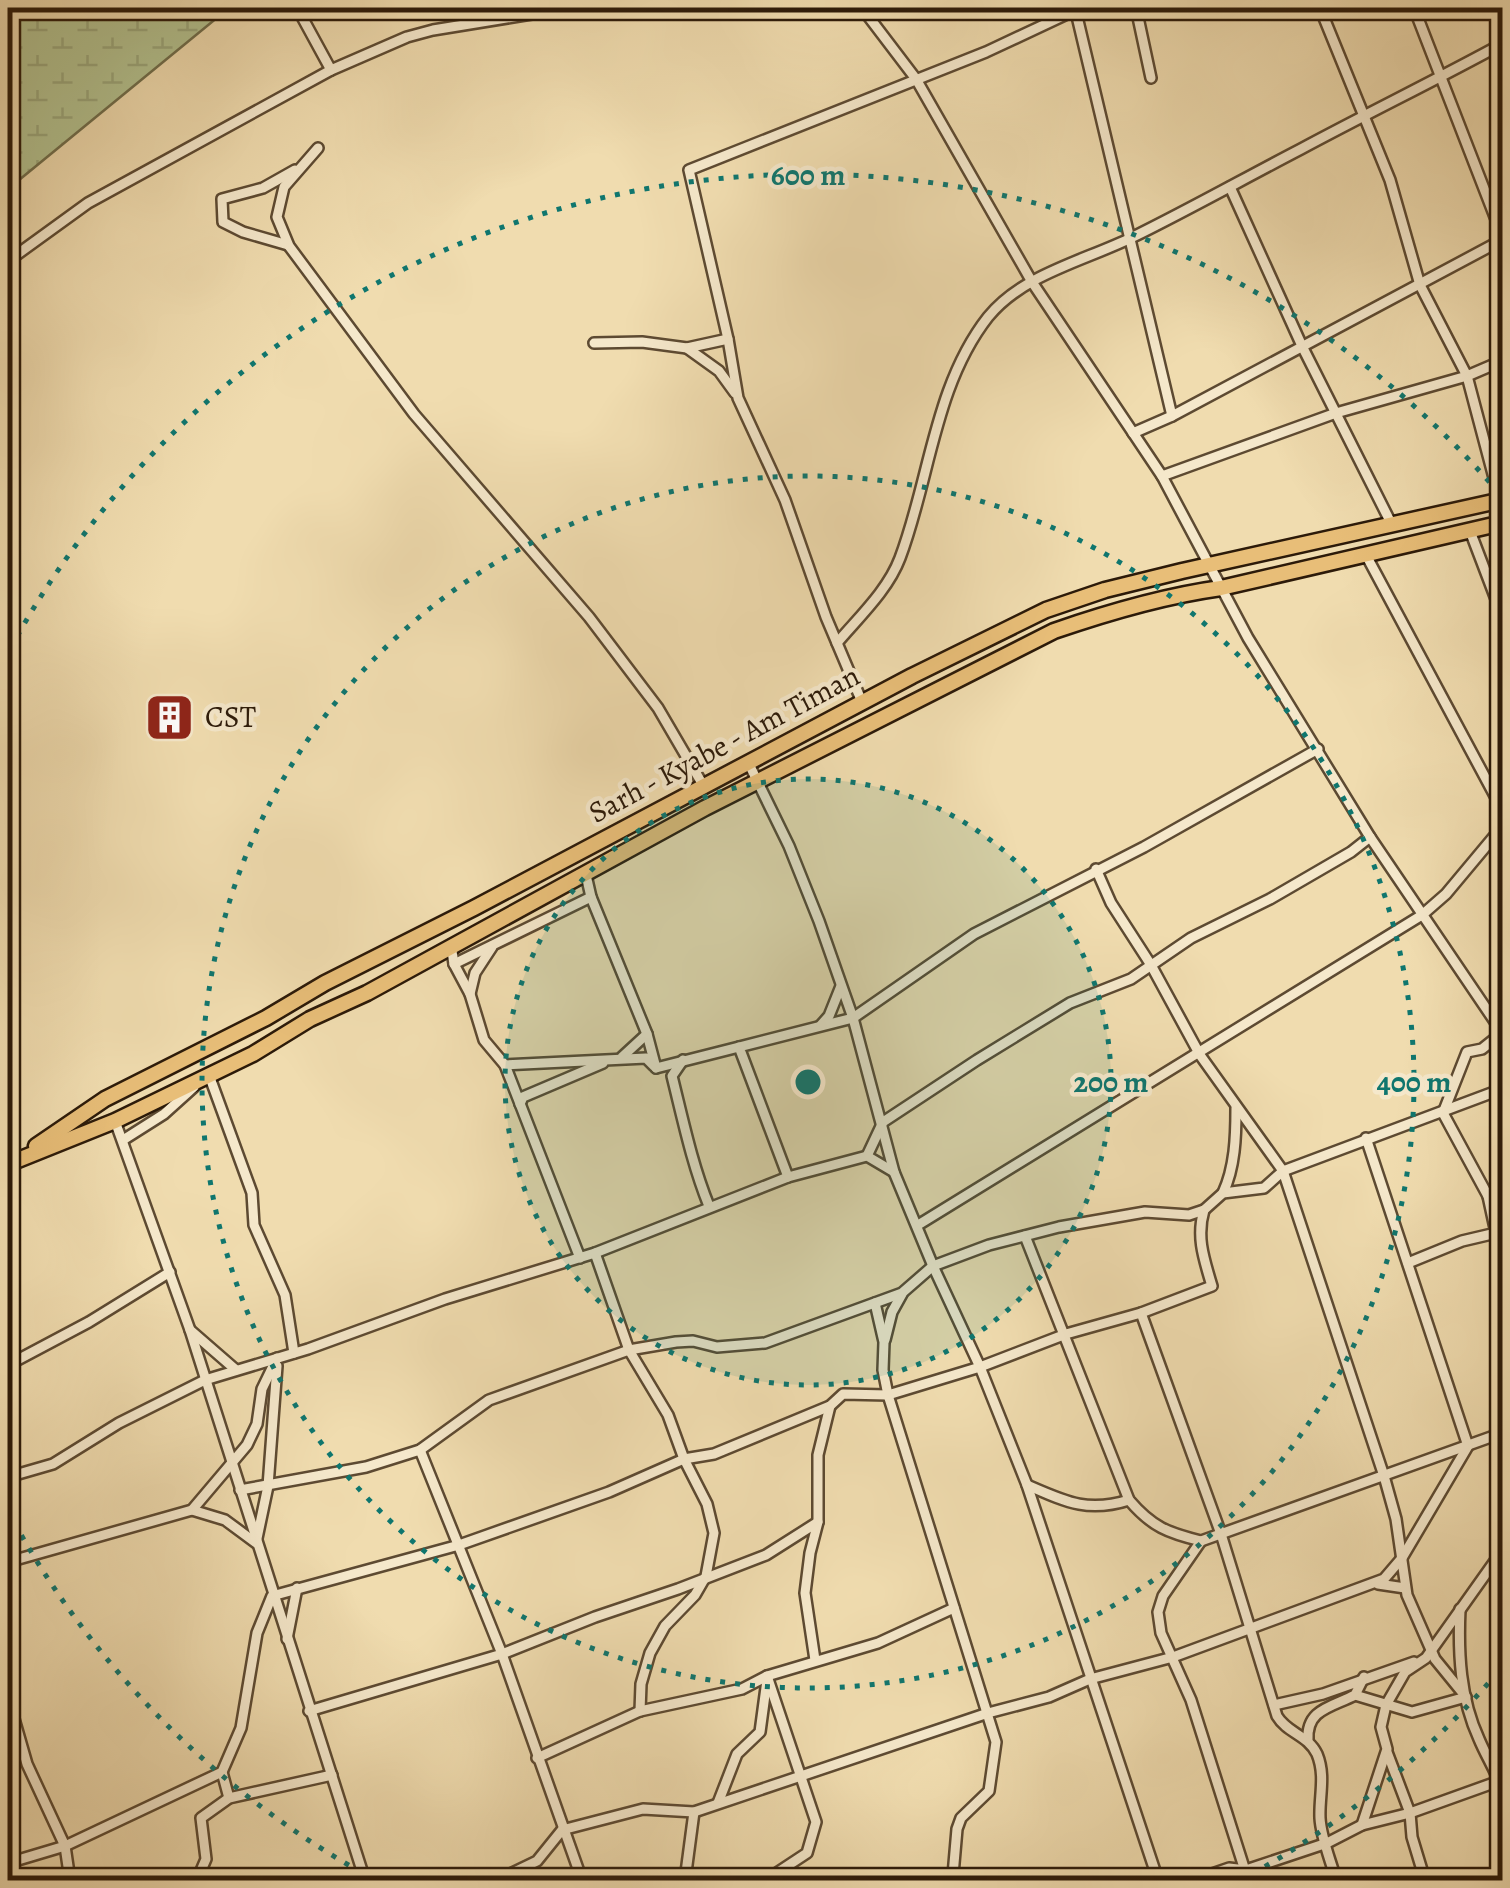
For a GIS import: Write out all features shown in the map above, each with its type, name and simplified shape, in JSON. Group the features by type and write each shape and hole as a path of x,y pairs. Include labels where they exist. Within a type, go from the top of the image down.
{"highway":[{"name":"Sarh - Kyabe - Am Timan","path":"13,1161 106,1099 862,702 1046,610 1104,590 1502,500"},
{"name":"Sarh - Kyabe - Am Timan","path":"13,1161 115,1121 253,1054 310,1019 367,993 758,781 1054,630 1187,592 1221,588 1502,523"}],"street":[{"path":"305,8 300,16 331,70"},
{"path":"8,261 88,203 331,70 433,30 568,8"},
{"path":"862,8 916,79 1032,282 1162,476 1248,638 1370,837 1502,1032 1482,1049 1468,1052 1443,1113"},
{"path":"738,398 688,170 986,52 1077,8 1172,416"},
{"path":"1136,8 1150,78"},
{"path":"1320,8 1390,180 1420,285 1467,376 1494,478 1502,476"},
{"path":"1133,433 1420,285 1502,238 1414,8"},
{"path":"837,643 900,561 936,425 970,346 1006,298 1230,188 1502,44"},
{"path":"318,148 284,187 277,217 288,245 414,414 589,617 658,708 703,785"},
{"path":"288,245 242,232 223,222 222,199 263,188 302,167"},
{"path":"1230,188 1302,346 1392,525"},
{"path":"594,343 642,342 687,348 728,339"},
{"path":"687,348 719,371 738,398 785,500 862,702"},
{"path":"1162,476 1336,413 1467,376 1502,361"},
{"path":"1470,531 1502,615"},
{"path":"1366,554 1502,809"},
{"path":"656,1068 853,1018 974,934 1144,847 1318,749"},
{"path":"748,762 789,846 842,985 894,1172 1027,1485 1158,1880"},
{"path":"918,1225 1422,915 1446,894 1502,828"},
{"path":"867,1156 883,1122 1070,1003 1116,986 1190,938 1270,899 1370,837"},
{"path":"1096,869 1111,903 1151,965 1200,1055 1283,1171 1384,1476 1405,1588 1429,1654 1466,1697"},
{"path":"586,875 590,897 647,1034 656,1068"},
{"path":"454,964 590,897"},
{"path":"452,945 454,964 470,994 484,1040 505,1065 580,1258"},
{"path":"470,994 475,973 493,945"},
{"path":"819,1027 829,1016 842,985"},
{"path":"622,1057 647,1034"},
{"path":"739,1047 788,1177"},
{"path":"520,1105 523,1097 622,1057 646,1058 656,1068"},
{"path":"683,1060 672,1076 693,1166 709,1206"},
{"path":"505,1065 605,1062"},
{"path":"122,1140 164,1114 208,1075 238,1147 252,1194 254,1225 285,1295 294,1353"},
{"path":"1223,1193 1264,1188 1283,1171 1366,1138 1494,1092 1502,1096"},
{"path":"946,1880 953,1875 961,1818 989,1790 996,1742 888,1395 883,1370 884,1342 892,1312 902,1293 932,1266 989,1245 1145,1212 1189,1215 1204,1210 1223,1193 1230,1177 1236,1144 1236,1106"},
{"path":"1443,1113 1488,1196 1502,1258"},
{"path":"115,1121 190,1330 365,1880"},
{"path":"1366,1138 1468,1446 1402,1558 1378,1584"},
{"path":"8,1478 53,1464 119,1423 205,1380 294,1353 445,1298 595,1254 788,1177 867,1156 894,1172"},
{"path":"1488,1196 1502,1189"},
{"path":"229,1798 222,1772 241,1728 256,1633 272,1596 460,1546 609,1492 684,1459 714,1454 830,1406 842,1394 888,1395 1212,1286 1201,1247 1204,1210"},
{"path":"1189,1215 1200,1226"},
{"path":"1408,1263 1462,1241 1496,1233"},
{"path":"1025,1236 1130,1500 1146,1520 1171,1534 1201,1541 1502,1433"},
{"path":"595,1254 628,1350 668,1415 706,1504 714,1533 706,1576 695,1595 665,1626 650,1653 641,1684 640,1711"},
{"path":"8,1364 89,1322 170,1272"},
{"path":"240,1490 366,1467 420,1450 489,1400 628,1350 693,1341 717,1347 765,1343 902,1293"},
{"path":"875,1303 884,1342"},
{"path":"1141,1313 1220,1534 1281,1723 1308,1740"},
{"path":"190,1330 236,1370"},
{"path":"192,1510 232,1464 257,1424 262,1389 277,1358"},
{"path":"256,1543 268,1486 277,1358"},
{"path":"816,1660 805,1593 818,1522 818,1455 830,1406"},
{"path":"420,1450 502,1654 582,1880"},
{"path":"1027,1485 1086,1506 1104,1508 1130,1500"},
{"path":"8,1562 192,1510 225,1520 256,1543"},
{"path":"309,1711 502,1654 766,1555 818,1522"},
{"path":"1201,1541 1163,1596 1158,1612 1160,1633 1191,1700 1247,1875"},
{"path":"1425,1880 1412,1837 1410,1813 1386,1749 1382,1727 1386,1705 1405,1672 1429,1654 1502,1551"},
{"path":"498,1880 537,1860 562,1830 643,1809 694,1812 988,1713 1049,1697 1090,1679 1173,1657 1378,1584 1405,1588"},
{"path":"287,1641 297,1588"},
{"path":"1168,1880 1197,1879 1229,1868 1247,1875 1362,1825 1502,1783 1477,1736 1466,1697 1458,1655 1460,1606"},
{"path":"537,1758 640,1711 742,1688 816,1660 878,1643 954,1608"},
{"path":"1274,1705 1322,1694 1429,1654"},
{"path":"766,1880 807,1853 816,1822 768,1676"},
{"path":"718,1803 737,1754 760,1732 768,1676"},
{"path":"1316,1712 1355,1695 1364,1677"},
{"path":"1322,1694 1345,1701"},
{"path":"1322,1694 1307,1726 1308,1740 1322,1770 1320,1823 1336,1880"},
{"path":"1355,1695 1412,1712 1466,1697"},
{"path":"8,1698 27,1764 65,1846 70,1880"},
{"path":"1362,1825 1386,1749"},
{"path":"8,1863 65,1846 222,1772"},
{"path":"198,1880 206,1859 201,1818 229,1798 332,1774"},
{"path":"684,1880 694,1812"}],"green space":[{"path":"8,8 229,8 8,189"}],"place":[{"name":"CST","path":"170,717"}]}
